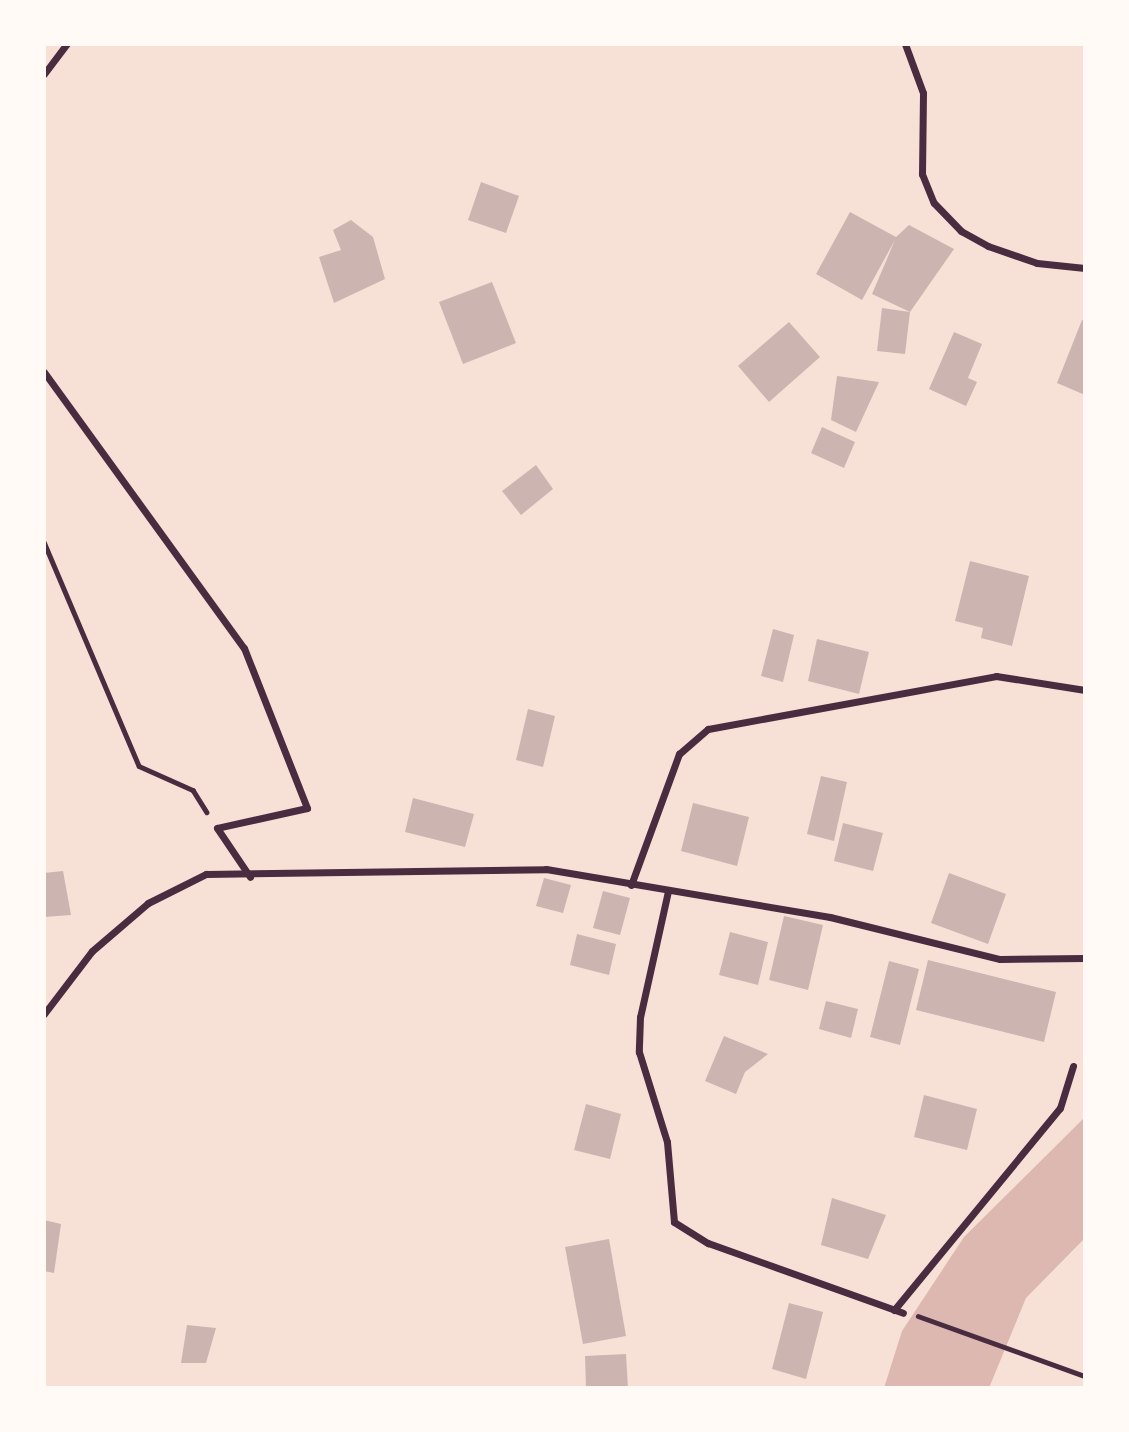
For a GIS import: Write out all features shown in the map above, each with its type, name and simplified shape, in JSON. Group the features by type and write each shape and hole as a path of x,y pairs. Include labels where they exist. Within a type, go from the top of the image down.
{"street":[{"path":"44,74 67,44"},
{"path":"905,44 923,93 922,174 934,203 988,246 1037,262 1085,268"},
{"path":"44,372 244,648 307,808 217,828 250,877"},
{"path":"631,885 679,754 708,729 996,676 1085,690"},
{"path":"44,1014 92,951 148,903 206,874 250,877 545,869 830,917 1000,960 1085,957"},
{"path":"668,891 640,1017 639,1052 667,1142 674,1222 708,1243 903,1313"},
{"path":"894,1310 1060,1108 1073,1066"}],"path":[{"path":"44,542 139,766 193,790 217,828"},
{"path":"923,1318 1085,1376"}],"shaded area":[{"path":"1085,1117 1085,1238 1026,1298 989,1388 884,1388 902,1331 964,1237"}],"building":[{"path":"481,182 519,196 506,233 468,220"},
{"path":"850,212 896,237 909,225 954,249 910,312 872,294 895,240 862,300 816,274"},
{"path":"351,220 373,237 385,279 334,303 319,257 341,250 333,230"},
{"path":"492,282 516,343 463,364 439,302"},
{"path":"882,308 910,312 905,354 877,351"},
{"path":"1082,320 1085,321 1085,395 1057,383"},
{"path":"789,322 820,357 769,402 738,366"},
{"path":"954,332 982,344 968,378 977,382 966,406 929,389"},
{"path":"837,376 879,382 856,432 831,420"},
{"path":"822,427 855,442 844,468 811,453"},
{"path":"536,465 553,489 521,515 502,491"},
{"path":"970,561 1029,576 1012,646 981,638 983,628 955,621"},
{"path":"773,629 794,635 783,682 761,676"},
{"path":"817,639 869,652 859,694 808,681"},
{"path":"528,709 555,716 543,767 516,760"},
{"path":"821,776 847,782 834,841 807,834"},
{"path":"413,798 474,814 465,847 405,832"},
{"path":"693,803 749,817 737,866 681,851"},
{"path":"843,823 883,833 873,871 834,861"},
{"path":"63,871 71,915 44,917 44,873"},
{"path":"949,873 1006,894 988,944 931,923"},
{"path":"544,878 571,885 563,913 536,906"},
{"path":"603,891 630,898 620,935 593,928"},
{"path":"784,916 823,925 808,990 769,980"},
{"path":"730,932 768,942 758,985 719,975"},
{"path":"577,934 616,944 609,975 570,965"},
{"path":"928,960 1056,992 1044,1042 916,1010"},
{"path":"889,961 919,969 900,1045 870,1037"},
{"path":"826,1001 858,1009 851,1038 819,1029"},
{"path":"724,1036 768,1054 745,1072 736,1094 705,1081"},
{"path":"924,1095 977,1109 967,1150 914,1137"},
{"path":"586,1104 621,1114 610,1159 574,1150"},
{"path":"832,1198 886,1215 868,1259 821,1245"},
{"path":"44,1220 61,1224 54,1273 44,1271"},
{"path":"609,1239 626,1336 583,1344 565,1247"},
{"path":"789,1303 823,1312 806,1379 772,1369"},
{"path":"187,1325 216,1328 206,1363 181,1363"},
{"path":"626,1354 628,1388 586,1388 585,1356"}]}
